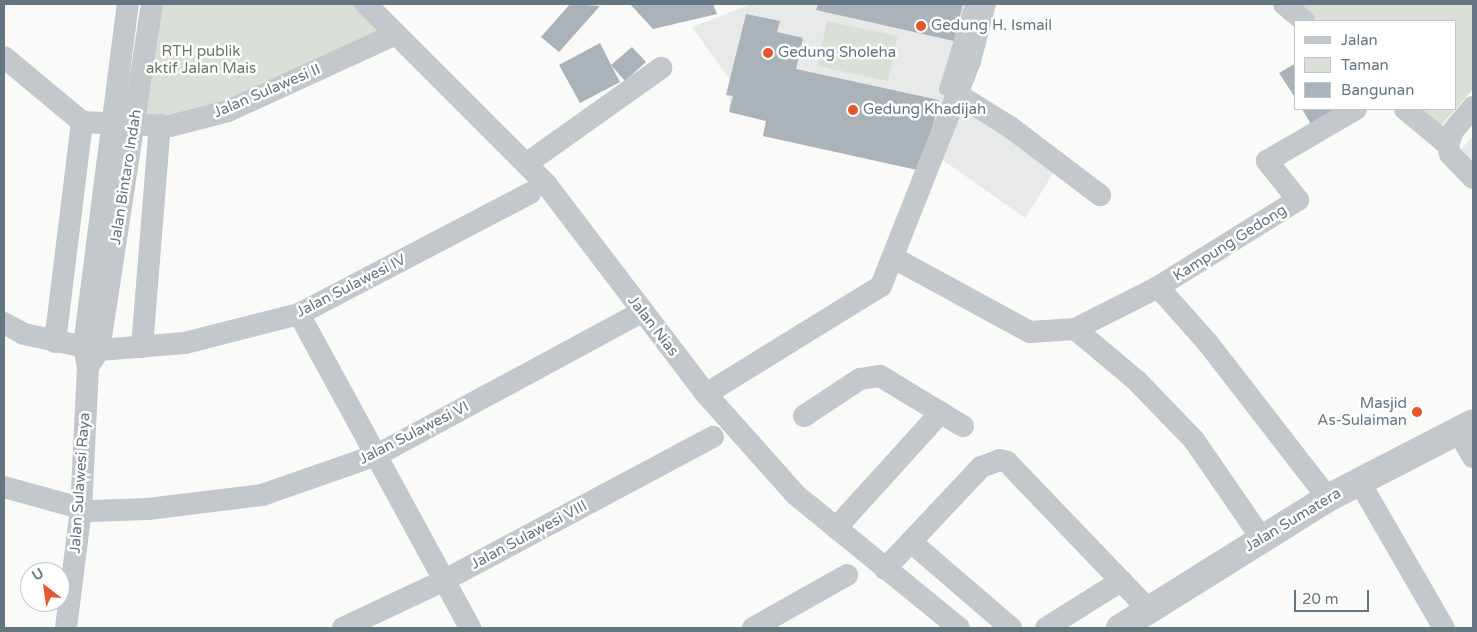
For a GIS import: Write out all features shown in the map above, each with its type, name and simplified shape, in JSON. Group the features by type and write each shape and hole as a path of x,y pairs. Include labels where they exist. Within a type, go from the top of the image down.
{"street":[{"name":"Jalan Bintaro Indah","path":"91,354 112,122 128,4"},
{"name":"Jalan Bintaro Indah","path":"91,354 135,124 152,4"},
{"name":"Jalan Nias","path":"366,4 394,35 546,184 641,312 706,394 796,495 959,628"},
{"path":"706,394 859,304 881,286 894,258 956,94 985,4"},
{"path":"1284,4 1303,20"},
{"name":"Jalan Sulawesi II","path":"82,122 160,125 228,111 394,35"},
{"path":"4,57 82,122 55,342"},
{"path":"526,164 661,68"},
{"path":"956,94 1017,132 1100,195"},
{"path":"1448,145 1473,107"},
{"name":"Kampung Gedong","path":"894,258 1030,332 1075,329 1158,287 1298,200 1267,161 1354,110"},
{"path":"1406,110 1448,145 1450,154 1473,178"},
{"path":"142,347 160,125"},
{"name":"Jalan Sulawesi IV","path":"4,323 91,354 185,343 299,314 530,193"},
{"name":"Kampung Gedong","path":"1158,287 1208,342 1328,498"},
{"name":"Jalan Sulawesi VI","path":"4,487 81,510 148,509 262,495 377,455 641,312"},
{"path":"299,314 470,628"},
{"path":"1075,329 1136,380 1194,440 1262,539"},
{"name":"Jalan Sulawesi Raya","path":"66,628 81,510 91,354"},
{"path":"804,416 860,378 872,376 941,412 963,426"},
{"path":"836,528 941,412"},
{"path":"1466,428 1473,457"},
{"name":"Jalan Sumatera","path":"1120,628 1328,498 1466,428"},
{"name":"Jalan Sulawesi VIII","path":"343,628 444,581 713,437"},
{"path":"885,569 982,467 1000,460 1007,462 1150,611"},
{"path":"1359,481 1444,628"},
{"path":"911,542 1011,628"},
{"path":"753,628 847,575"},
{"path":"1046,628 1122,581"}],"lane":[{"path":"956,94 944,89 970,4"}],"shaded area":[{"path":"751,4 977,4 950,94 1056,169 1025,218 930,151 922,171 763,136 766,121 729,112 730,80 692,27"},
{"path":"1473,136 1473,167 1459,152"}],"green space":[{"name":"RTH publik aktif Jalan Mais","path":"152,4 366,4 394,35 228,111 135,124"},
{"path":"1297,4 1473,4 1473,89 1457,108 1457,20 1317,20"},
{"path":"827,21 897,36 888,81 817,66"},
{"path":"1420,110 1455,110 1440,127"}],"building":[{"path":"570,4 600,6 559,52 541,37"},
{"path":"630,4 713,4 717,14 653,29"},
{"name":"Gedung H. Ismail","path":"818,4 963,4 954,41 816,10"},
{"name":"Gedung Khadijah","path":"746,14 780,21 777,32 803,38 796,69 939,100 922,171 763,136 766,121 729,112 733,96 726,95"},
{"path":"600,43 620,82 580,103 559,65"},
{"path":"632,47 646,62 625,81 611,65"},
{"path":"1294,64 1294,96 1279,73"},
{"path":"1303,110 1339,110 1315,131"}],"place":[{"name":"Gedung H. Ismail","path":"921,26"},
{"name":"Gedung Sholeha","path":"768,53"},
{"name":"Gedung Khadijah","path":"853,110"},
{"name":"Masjid As-Sulaiman","path":"1417,412"}]}
